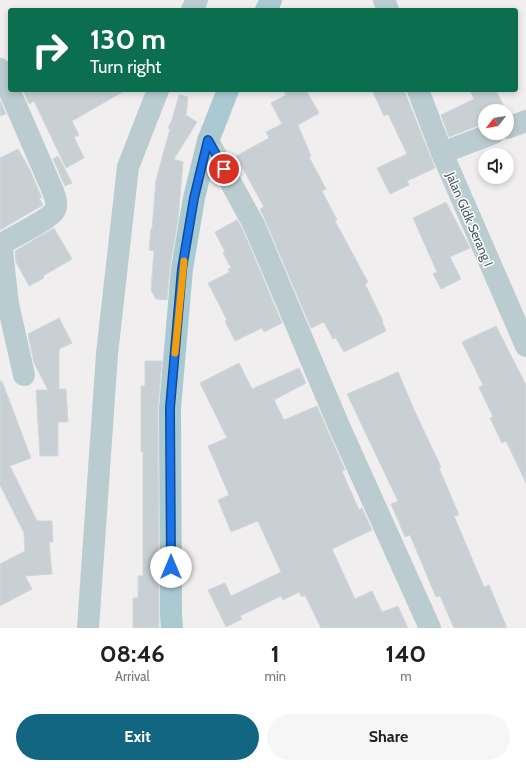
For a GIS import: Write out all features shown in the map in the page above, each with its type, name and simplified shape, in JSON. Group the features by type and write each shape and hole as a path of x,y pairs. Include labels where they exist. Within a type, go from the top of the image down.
{"main road":[{"path":"172,628 170,408 182,269 194,198 208,140 227,92"}],"street":[{"path":"0,69 8,87"},
{"path":"10,92 53,191 56,202 55,210 49,216 7,241 3,246 2,251 8,304 24,375"},
{"path":"88,628 107,354 128,167 157,92"},
{"name":"Jalan Gldk Serang I","path":"419,92 442,153 526,346"},
{"path":"514,125 526,121"},
{"path":"442,153 478,139"},
{"path":"208,140 254,225 339,426 430,628"}],"building":[{"path":"24,92 123,92 72,121 79,135 74,137 84,158 66,168 34,101 29,104"},
{"path":"284,92 307,92 319,113 298,125 311,156 309,157 326,189 322,191 337,220 335,221 368,282 365,284 383,321 382,322 386,331 344,352 336,338 333,339 324,322 311,328 260,209 264,207 236,156 269,138 266,132 282,124 271,103 286,95"},
{"path":"373,92 405,92 435,168 407,181 409,185 390,194 377,168 407,154 388,114 384,116"},
{"path":"471,92 497,92 503,104 478,104 478,126 449,137 441,115 474,99"},
{"path":"179,95 188,97 186,115 197,122 174,159 183,162 178,220 170,267 167,300 156,299 151,290 154,251 149,250 156,180 170,129 168,128 172,120"},
{"path":"0,100 6,114 0,116"},
{"path":"18,149 30,170 42,197 39,198 43,205 0,230 0,158"},
{"path":"58,156 72,183 65,186 53,159"},
{"path":"446,202 470,248 450,257 461,279 441,289 433,274 437,272 413,218"},
{"path":"237,220 243,230 282,323 264,332 262,328 235,341 225,321 227,320 208,283 230,272 228,269 231,268 223,253 225,252 215,232"},
{"path":"54,228 72,259 43,276 44,278 29,286 16,262 15,251"},
{"path":"59,318 72,343 59,349 59,389 66,389 68,422 58,422 58,456 40,456 36,390 48,390 34,363 28,334"},
{"path":"496,326 526,385 526,483 506,441 502,443 490,418 493,417 479,387 483,385 462,342"},
{"path":"145,361 162,361 158,408 159,628 133,628 133,598 138,598 138,576 143,576 143,452 141,452 141,386 145,386"},
{"path":"239,363 252,389 299,368 306,383 274,400 284,420 317,406 345,470 342,471 359,510 362,508 372,530 332,549 355,599 372,591 382,612 398,606 408,628 321,628 305,595 302,597 299,592 283,600 281,596 240,616 242,619 226,627 208,590 225,583 231,596 281,572 258,521 231,532 218,500 229,495 208,446 227,438 200,383"},
{"path":"398,372 441,467 439,468 459,515 454,516 484,587 489,585 507,628 454,628 440,596 436,597 410,535 405,537 391,504 398,501 347,394"},
{"path":"0,381 2,381 31,458 10,466 37,521 52,521 53,542 49,542 52,574 25,576 32,589 0,606 0,564 25,551 24,533 0,485"}],"slow traffic":[{"path":"175,353 182,269 184,261"}],"route":[{"path":"171,567 170,408 182,269 194,198 208,140 224,169"}]}
